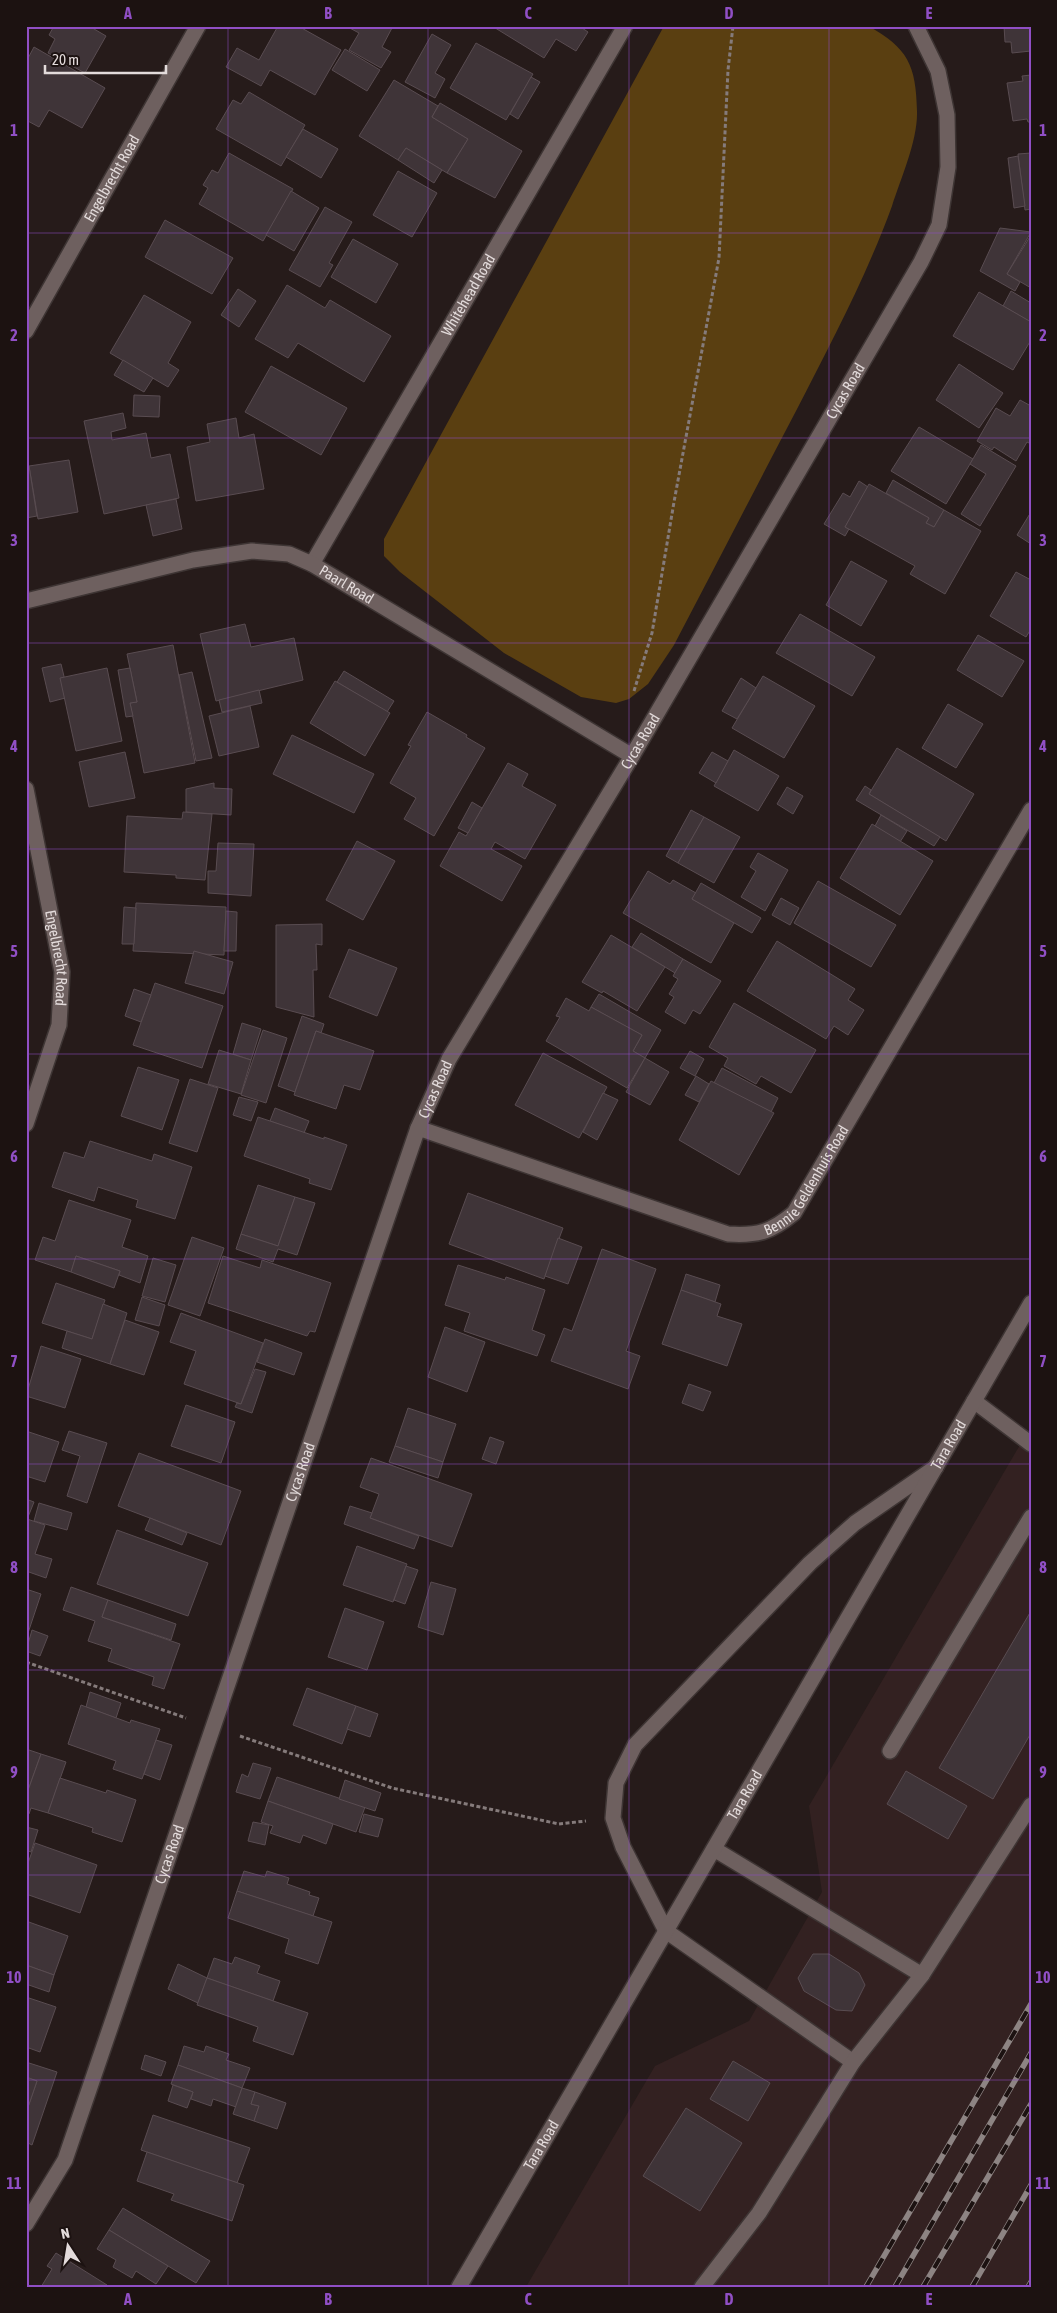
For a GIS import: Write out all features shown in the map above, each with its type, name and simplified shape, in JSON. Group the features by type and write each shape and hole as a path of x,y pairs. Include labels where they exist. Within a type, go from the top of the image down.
{"street":[{"name":"Engelbrecht Road","path":"26,331 198,26"},
{"name":"Whitehead Road","path":"312,564 624,26"},
{"name":"Cycas Road","path":"26,2224 65,2160 418,1128 449,1059 632,756 921,262 939,225 948,167 947,115 938,71 916,26"},
{"name":"Paarl Road","path":"26,602 193,560 252,551 289,554 312,564 632,756"},
{"name":"Engelbrecht Road","path":"26,789 62,972 59,1026 26,1124"},
{"name":"Bennie Geldenhuis Road","path":"418,1128 728,1234 748,1236 764,1233 779,1225 794,1213 1031,810"},
{"name":"Tara Road","path":"459,2287 1031,1303"},
{"path":"974,1401 1031,1444"},
{"path":"853,2062 666,1931 623,1846 613,1818 616,1782 635,1746 810,1563 855,1523 936,1467"},
{"path":"890,1751 1031,1517"},
{"path":"702,2287 759,2214 853,2062 922,1975 1031,1805"},
{"path":"714,1849 922,1975"}],"path":[{"path":"632,696 652,633 719,258 727,79 734,26"},
{"path":"26,1662 392,1788 559,1824 613,1818"}],"shaded area":[{"path":"664,26 868,26 892,42 901,50 907,60 915,81 917,122 908,159 882,232 847,310 796,411 674,645 648,684 629,699 616,703 581,697 504,653 400,572 384,556 384,539"},
{"path":"1031,1426 1031,2287 526,2287 655,2066 749,2021 822,1892 809,1806"}],"building":[{"path":"54,26 89,26 106,36 85,73 48,53 55,39 49,35"},
{"path":"278,26 298,26 341,50 315,95 270,70 261,86 226,67 237,48 259,60"},
{"path":"346,26 393,26 382,47 391,52 381,68 349,50 359,33"},
{"path":"492,26 579,26 588,32 576,51 556,39 544,58"},
{"path":"1004,26 1031,26 1031,51 1012,53 1011,42 1005,42"},
{"path":"432,34 451,45 435,73 445,79 435,98 405,82"},
{"path":"476,43 533,74 506,120 450,88"},
{"path":"34,47 105,88 82,128 49,110 39,127 26,120 26,62"},
{"path":"345,49 380,70 367,91 332,70"},
{"path":"1031,75 1031,122 1028,122 1027,119 1013,121 1007,83 1023,81 1022,76"},
{"path":"531,77 540,82 518,119 510,114"},
{"path":"394,80 438,106 432,117 468,139 447,173 406,148 398,160 359,136"},
{"path":"249,92 305,125 281,166 216,129 233,100 241,104"},
{"path":"440,103 522,151 495,198 447,173 468,139 432,117"},
{"path":"303,129 338,149 321,178 286,157"},
{"path":"406,148 442,170 434,183 398,160"},
{"path":"229,153 293,189 263,241 199,204 208,188 203,185 212,170 218,173"},
{"path":"1031,153 1031,209 1025,210 1018,154"},
{"path":"1018,156 1025,206 1014,208 1008,158"},
{"path":"398,171 437,193 412,237 373,215"},
{"path":"291,191 319,208 294,251 266,235"},
{"path":"325,207 352,222 329,263 333,265 320,287 289,270"},
{"path":"165,220 233,258 212,294 145,257"},
{"path":"1000,228 1031,232 1007,274 1020,282 1015,291 980,271"},
{"path":"1031,235 1031,288 1007,274"},
{"path":"353,239 398,264 376,303 331,277"},
{"path":"287,285 325,308 330,300 391,336 364,382 298,343 288,358 255,339"},
{"path":"238,289 256,301 239,327 221,315"},
{"path":"1011,291 1031,303 1031,322 1003,306"},
{"path":"979,292 1031,322 1031,340 1013,370 953,336"},
{"path":"144,295 191,322 168,363 179,370 168,387 110,353"},
{"path":"123,360 153,378 144,392 114,375"},
{"path":"959,364 1003,393 979,428 936,400"},
{"path":"271,366 347,408 321,455 245,412"},
{"path":"134,395 160,396 159,417 133,416"},
{"path":"1020,400 1031,406 1031,444 1027,442 1016,461 994,447 992,450 977,441 996,408 1010,416"},
{"path":"123,413 126,428 111,432 112,440 146,433 151,458 170,454 179,498 104,514 84,421"},
{"path":"236,418 239,438 254,434 264,489 196,501 187,447 210,442 207,424"},
{"path":"919,427 973,459 946,504 891,471"},
{"path":"981,445 1016,466 980,526 961,514 986,474 970,464"},
{"path":"69,460 78,512 38,519 29,466"},
{"path":"29,466 37,516 26,518 26,467"},
{"path":"893,480 944,510 934,527 926,523 929,518 886,493"},
{"path":"859,481 868,487 845,527 849,529 845,536 824,524 843,493 850,497"},
{"path":"869,484 929,518 926,523 934,527 944,510 981,531 945,594 910,574 915,566 845,527"},
{"path":"176,499 182,529 153,536 146,505"},
{"path":"1031,512 1031,544 1017,535"},
{"path":"851,561 887,581 861,626 826,605"},
{"path":"1016,572 1031,580 1031,629 1026,637 990,616"},
{"path":"800,614 875,657 852,696 776,653"},
{"path":"245,624 251,647 294,638 303,680 216,701 200,634"},
{"path":"978,635 1024,661 1002,697 957,670"},
{"path":"173,645 195,763 144,773 130,703 137,702 127,654"},
{"path":"61,664 69,697 50,702 42,668"},
{"path":"107,668 122,741 76,751 60,678"},
{"path":"130,668 137,702 130,703 133,716 126,717 118,670"},
{"path":"344,671 394,701 387,712 337,682"},
{"path":"192,672 212,758 196,761 179,675"},
{"path":"763,676 815,706 784,758 732,728"},
{"path":"741,678 756,688 737,719 722,711"},
{"path":"335,681 390,713 365,756 310,723"},
{"path":"259,690 262,703 222,712 219,700"},
{"path":"948,704 983,724 956,768 922,748"},
{"path":"250,706 259,747 219,756 209,716"},
{"path":"427,712 467,735 466,737 485,748 434,836 404,819 416,798 390,783 411,746 408,745"},
{"path":"292,735 374,774 354,813 273,774"},
{"path":"897,748 974,794 946,841 869,794"},
{"path":"734,750 779,776 758,811 714,786"},
{"path":"125,752 135,798 89,807 79,762"},
{"path":"712,752 728,761 716,783 699,773"},
{"path":"508,763 528,774 522,786 556,805 525,859 495,842 491,849 522,866 502,901 440,866 459,832 466,836"},
{"path":"214,783 214,788 232,789 231,815 186,812 186,789"},
{"path":"865,786 871,790 869,794 940,837 934,846 856,800"},
{"path":"787,787 803,796 793,814 777,804"},
{"path":"472,802 482,808 468,833 458,828"},
{"path":"691,810 704,817 678,863 666,856"},
{"path":"183,812 212,814 205,880 176,878 176,875 124,872 127,816 182,819"},
{"path":"881,815 907,831 900,842 875,826"},
{"path":"704,817 740,837 714,883 678,863"},
{"path":"872,824 933,861 900,915 840,878"},
{"path":"357,841 395,861 363,920 326,900"},
{"path":"218,843 254,844 251,896 208,893 208,871 216,871"},
{"path":"758,853 788,870 765,911 741,897 756,871 750,867"},
{"path":"648,871 670,884 673,880 696,893 692,899 734,923 711,963 623,913"},
{"path":"818,881 896,925 871,967 794,923"},
{"path":"701,883 761,918 752,933 692,899"},
{"path":"781,898 799,908 790,925 772,915"},
{"path":"136,903 226,907 224,955 133,951"},
{"path":"124,907 136,908 134,944 122,944"},
{"path":"226,911 237,912 236,951 224,951"},
{"path":"322,924 322,945 316,944 317,970 313,970 314,1017 276,1007 276,925"},
{"path":"641,933 683,959 675,973 632,947"},
{"path":"611,935 665,967 637,1011 603,991 602,993 582,982"},
{"path":"777,941 855,989 848,1000 864,1010 848,1035 834,1026 826,1039 747,991"},
{"path":"349,949 397,968 377,1016 329,997"},
{"path":"194,951 233,962 224,994 185,983"},
{"path":"683,959 721,981 700,1014 693,1010 685,1024 665,1012 674,997 669,994 678,979 673,976"},
{"path":"155,983 223,1006 202,1068 133,1045"},
{"path":"134,989 151,995 141,1022 125,1016"},
{"path":"599,994 661,1030 645,1058 633,1051 642,1035 591,1007"},
{"path":"566,998 589,1011 591,1007 642,1035 633,1051 645,1058 627,1088 546,1041 560,1017 556,1016"},
{"path":"734,1003 816,1050 791,1093 761,1076 756,1084 724,1066 728,1058 709,1047"},
{"path":"302,1016 324,1024 321,1033 316,1031 295,1092 278,1086"},
{"path":"242,1023 261,1029 251,1060 233,1054"},
{"path":"263,1030 287,1038 266,1103 241,1095"},
{"path":"316,1031 374,1051 360,1090 344,1085 336,1109 294,1095"},
{"path":"219,1050 251,1060 241,1094 208,1084"},
{"path":"690,1051 704,1059 695,1076 680,1068"},
{"path":"543,1053 607,1087 579,1138 515,1105"},
{"path":"645,1058 669,1072 650,1105 626,1092"},
{"path":"138,1067 179,1080 162,1130 121,1116"},
{"path":"722,1068 778,1098 771,1112 714,1083"},
{"path":"696,1076 709,1084 699,1102 685,1095"},
{"path":"190,1079 218,1088 197,1152 169,1143"},
{"path":"711,1081 774,1113 739,1175 679,1140"},
{"path":"603,1093 618,1100 597,1140 583,1132"},
{"path":"239,1097 258,1102 251,1121 233,1115"},
{"path":"275,1108 309,1121 304,1133 270,1121"},
{"path":"258,1117 347,1145 331,1190 309,1183 310,1179 244,1156"},
{"path":"90,1141 152,1161 154,1154 192,1167 175,1219 136,1207 138,1200 98,1187 94,1201 52,1187 64,1152 84,1158"},
{"path":"258,1185 295,1197 278,1246 241,1234"},
{"path":"468,1193 563,1228 544,1279 449,1244"},
{"path":"295,1197 315,1203 297,1255 278,1249 273,1262 236,1249 241,1234 278,1246"},
{"path":"69,1200 131,1220 122,1247 148,1256 140,1283 119,1275 120,1271 76,1256 71,1272 35,1260 43,1237 55,1241"},
{"path":"192,1237 224,1248 200,1316 168,1305"},
{"path":"558,1238 582,1247 568,1284 545,1276"},
{"path":"602,1249 656,1269 626,1351 640,1356 628,1389 551,1361 564,1328 572,1331"},
{"path":"76,1256 120,1271 114,1288 71,1272"},
{"path":"223,1256 260,1268 262,1260 331,1283 315,1332 310,1331 307,1336 208,1303"},
{"path":"153,1258 176,1265 165,1302 142,1296"},
{"path":"458,1265 505,1280 506,1277 545,1290 532,1330 545,1335 537,1356 464,1331 470,1313 445,1305"},
{"path":"686,1274 720,1285 715,1302 681,1290"},
{"path":"56,1283 105,1300 92,1339 42,1323"},
{"path":"681,1290 721,1304 717,1316 742,1324 727,1366 662,1344"},
{"path":"142,1297 165,1305 159,1326 135,1320"},
{"path":"103,1304 127,1313 110,1364 62,1348 67,1331 92,1339"},
{"path":"181,1313 263,1343 241,1404 184,1384 196,1351 170,1342"},
{"path":"125,1320 159,1332 144,1375 110,1364"},
{"path":"445,1327 485,1342 467,1392 428,1377"},
{"path":"265,1339 302,1353 294,1375 257,1362"},
{"path":"41,1346 81,1359 65,1408 26,1396"},
{"path":"255,1369 266,1372 252,1413 235,1407 237,1403 241,1404"},
{"path":"689,1384 711,1392 703,1411 682,1403"},
{"path":"186,1405 235,1422 221,1463 171,1446"},
{"path":"408,1408 456,1424 443,1462 395,1446"},
{"path":"26,1431 59,1442 45,1482 26,1476"},
{"path":"69,1431 107,1443 87,1503 67,1496 80,1456 62,1450"},
{"path":"490,1437 504,1442 496,1464 482,1459"},
{"path":"395,1446 443,1462 438,1478 389,1462"},
{"path":"139,1453 241,1491 221,1545 118,1506"},
{"path":"371,1458 472,1494 452,1547 370,1518 379,1494 360,1487"},
{"path":"26,1499 34,1502 26,1522"},
{"path":"39,1503 72,1513 67,1530 34,1521"},
{"path":"350,1506 372,1513 370,1518 419,1536 414,1549 344,1524"},
{"path":"150,1518 187,1533 182,1545 145,1530"},
{"path":"27,1519 45,1525 35,1554 52,1559 46,1578 26,1571"},
{"path":"117,1530 208,1563 188,1616 97,1584"},
{"path":"357,1546 407,1564 393,1602 343,1585"},
{"path":"406,1566 418,1570 405,1604 394,1600"},
{"path":"431,1582 456,1589 443,1635 418,1627"},
{"path":"71,1587 108,1600 102,1617 180,1644 164,1689 152,1685 154,1677 108,1661 112,1649 88,1641 95,1621 63,1610"},
{"path":"26,1589 41,1594 28,1633 26,1633"},
{"path":"108,1600 176,1624 171,1640 102,1617"},
{"path":"345,1608 384,1622 367,1670 328,1657"},
{"path":"1031,1611 1031,1733 993,1799 939,1768"},
{"path":"32,1630 48,1636 40,1656 26,1651"},
{"path":"307,1688 356,1706 342,1744 293,1725"},
{"path":"90,1692 121,1703 116,1718 86,1707"},
{"path":"81,1705 130,1723 131,1720 160,1729 142,1779 113,1769 116,1761 68,1744"},
{"path":"356,1706 378,1714 370,1737 347,1729"},
{"path":"156,1740 172,1745 160,1780 144,1774"},
{"path":"26,1749 41,1754 26,1796"},
{"path":"41,1754 66,1762 48,1813 31,1808 29,1814 26,1813 26,1796"},
{"path":"253,1763 271,1768 260,1799 236,1792 242,1774 248,1777"},
{"path":"906,1771 967,1806 948,1839 887,1804"},
{"path":"277,1777 365,1807 356,1832 268,1801"},
{"path":"60,1778 106,1793 107,1790 136,1800 122,1842 92,1832 93,1828 48,1813"},
{"path":"345,1780 381,1793 375,1811 339,1799"},
{"path":"268,1801 333,1824 326,1844 303,1835 300,1843 270,1833 273,1826 261,1822"},
{"path":"364,1814 383,1819 378,1837 359,1832"},
{"path":"253,1822 269,1825 265,1845 248,1841"},
{"path":"26,1827 38,1830 31,1852 26,1850"},
{"path":"35,1843 97,1865 80,1913 26,1894 26,1869"},
{"path":"244,1871 265,1877 267,1871 289,1878 287,1884 310,1892 309,1895 319,1898 313,1916 237,1891"},
{"path":"237,1891 332,1922 318,1964 285,1953 289,1939 228,1918"},
{"path":"26,1921 68,1936 54,1975 26,1965"},
{"path":"813,1954 829,1954 859,1973 865,1985 852,2011 836,2010 804,1991 798,1978"},
{"path":"235,1957 260,1966 257,1973 280,1981 273,2001 207,1978 214,1958 232,1964"},
{"path":"178,1964 207,1978 198,2003 168,1989"},
{"path":"26,1965 54,1975 49,1992 26,1984"},
{"path":"207,1978 308,2013 293,2055 253,2041 258,2027 197,2005"},
{"path":"26,1997 56,2007 40,2052 26,2047"},
{"path":"184,2046 204,2052 206,2046 229,2054 226,2060 250,2068 242,2088 178,2065"},
{"path":"145,2055 166,2062 161,2076 141,2069"},
{"path":"733,2061 770,2083 748,2121 710,2099"},
{"path":"26,2062 57,2072 32,2145 26,2142 26,2113 37,2081 26,2077"},
{"path":"178,2065 242,2088 236,2107 213,2099 211,2106 191,2099 193,2092 171,2084"},
{"path":"26,2077 37,2081 26,2113"},
{"path":"173,2085 193,2092 187,2108 168,2101"},
{"path":"242,2088 255,2092 251,2104 259,2106 254,2121 233,2114"},
{"path":"255,2092 286,2103 277,2129 254,2121 259,2106 251,2104"},
{"path":"686,2108 742,2143 700,2211 643,2176"},
{"path":"153,2115 250,2148 237,2183 141,2150"},
{"path":"147,2152 244,2185 232,2221 171,2200 174,2194 137,2181"},
{"path":"123,2208 210,2261 196,2283 109,2230"},
{"path":"109,2230 168,2266 156,2284 136,2271 132,2278 113,2267 116,2260 97,2249"},
{"path":"56,2253 107,2285 41,2287 52,2269 47,2266"}],"railway":[{"path":"866,2287 1031,2004"},
{"path":"895,2287 1031,2053"},
{"path":"923,2287 1031,2104"},
{"path":"972,2287 1031,2185"},
{"path":"1028,2287 1031,2282"}]}
